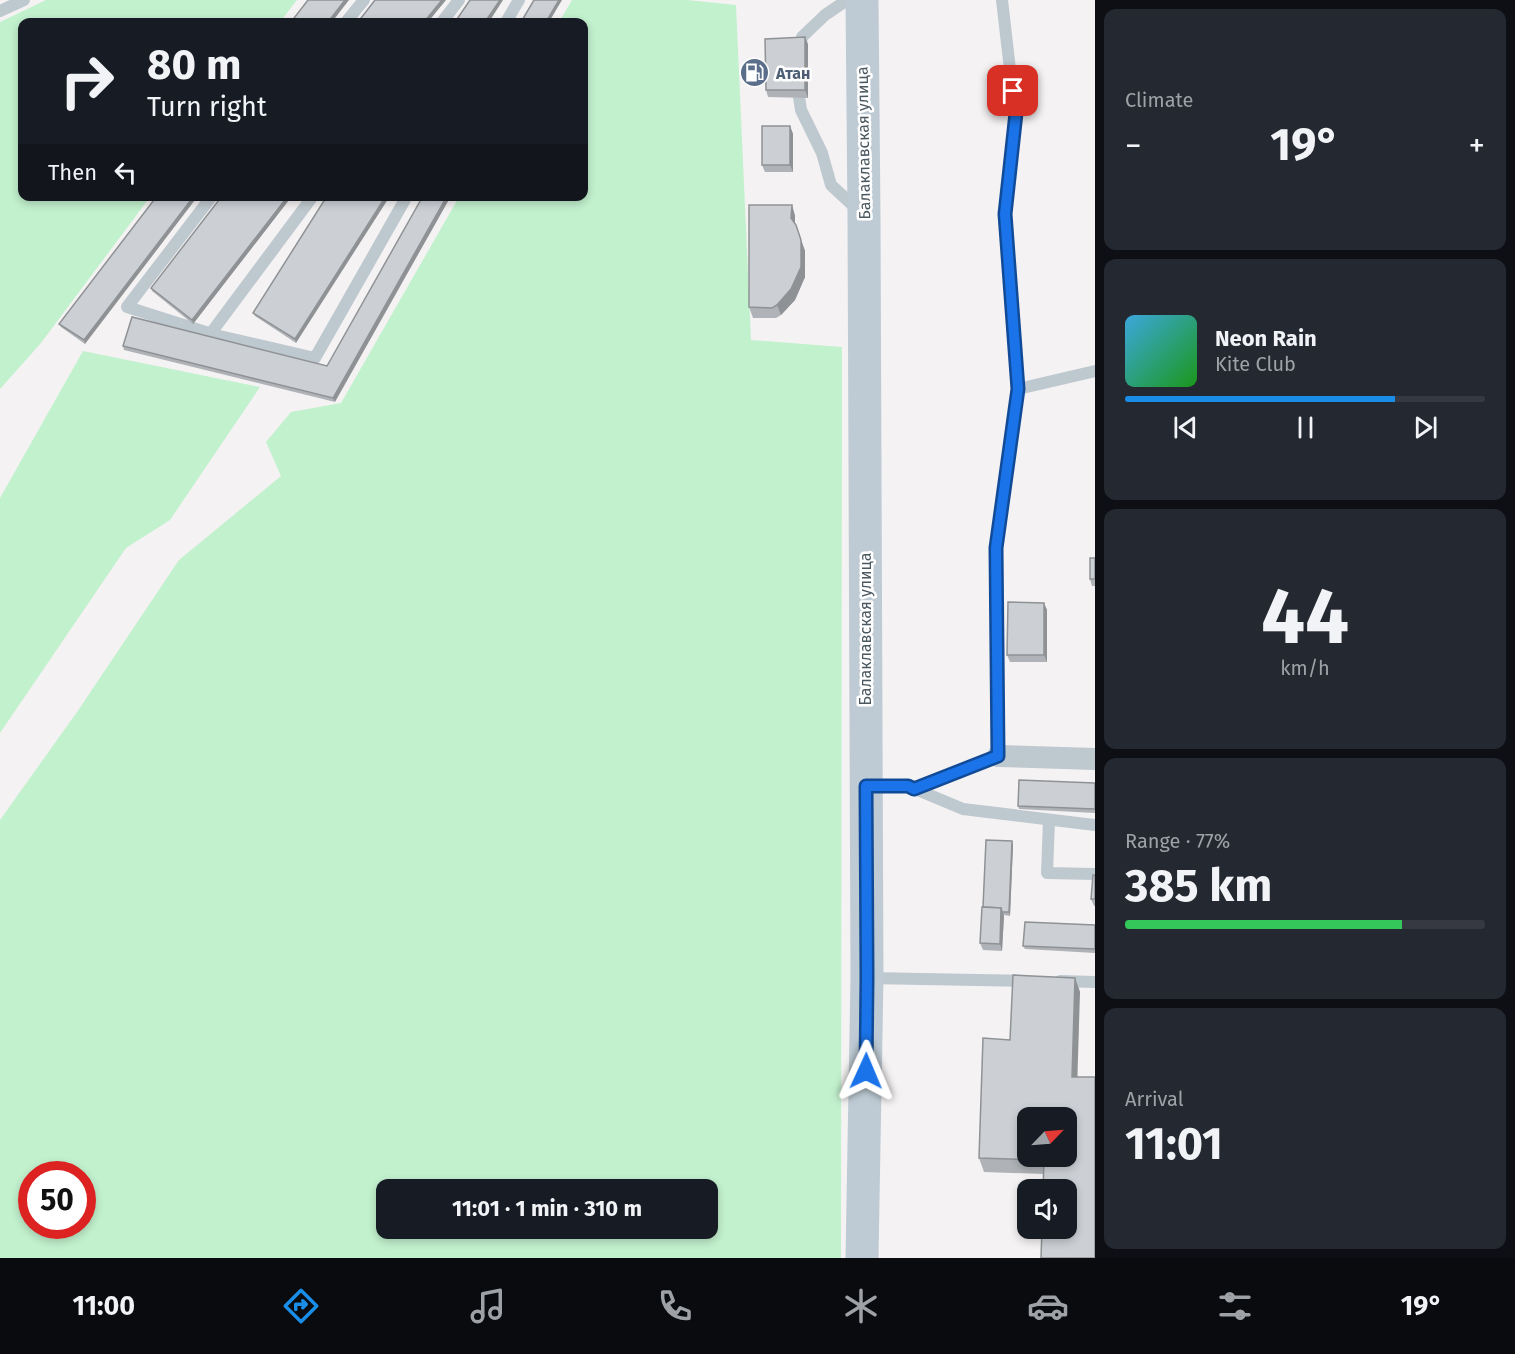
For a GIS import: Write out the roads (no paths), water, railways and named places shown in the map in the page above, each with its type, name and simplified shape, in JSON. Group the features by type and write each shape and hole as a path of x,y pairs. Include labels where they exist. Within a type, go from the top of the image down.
{"main road":[{"name":"Балаклавская улица","path":"862,0 867,978 862,1258"}],"street":[{"path":"998,756 1095,759"}],"lane":[{"path":"0,11 24,0"},
{"path":"349,18 364,0"},
{"path":"445,18 459,0"},
{"path":"508,18 519,0"},
{"path":"847,0 825,15 802,37 796,65 801,110 822,153 831,185 864,216"},
{"path":"914,789 998,756 996,548 1018,389 1005,214 1016,113 1002,0"},
{"path":"208,201 127,307 211,333 315,358 404,201"},
{"path":"211,333 309,201"},
{"path":"1018,389 1095,371"},
{"path":"866,786 908,786 963,809 1095,825"},
{"path":"1049,820 1047,873 1095,874"},
{"path":"867,978 1095,982"}],"place":[{"name":"Атан","path":"755,73"}]}
